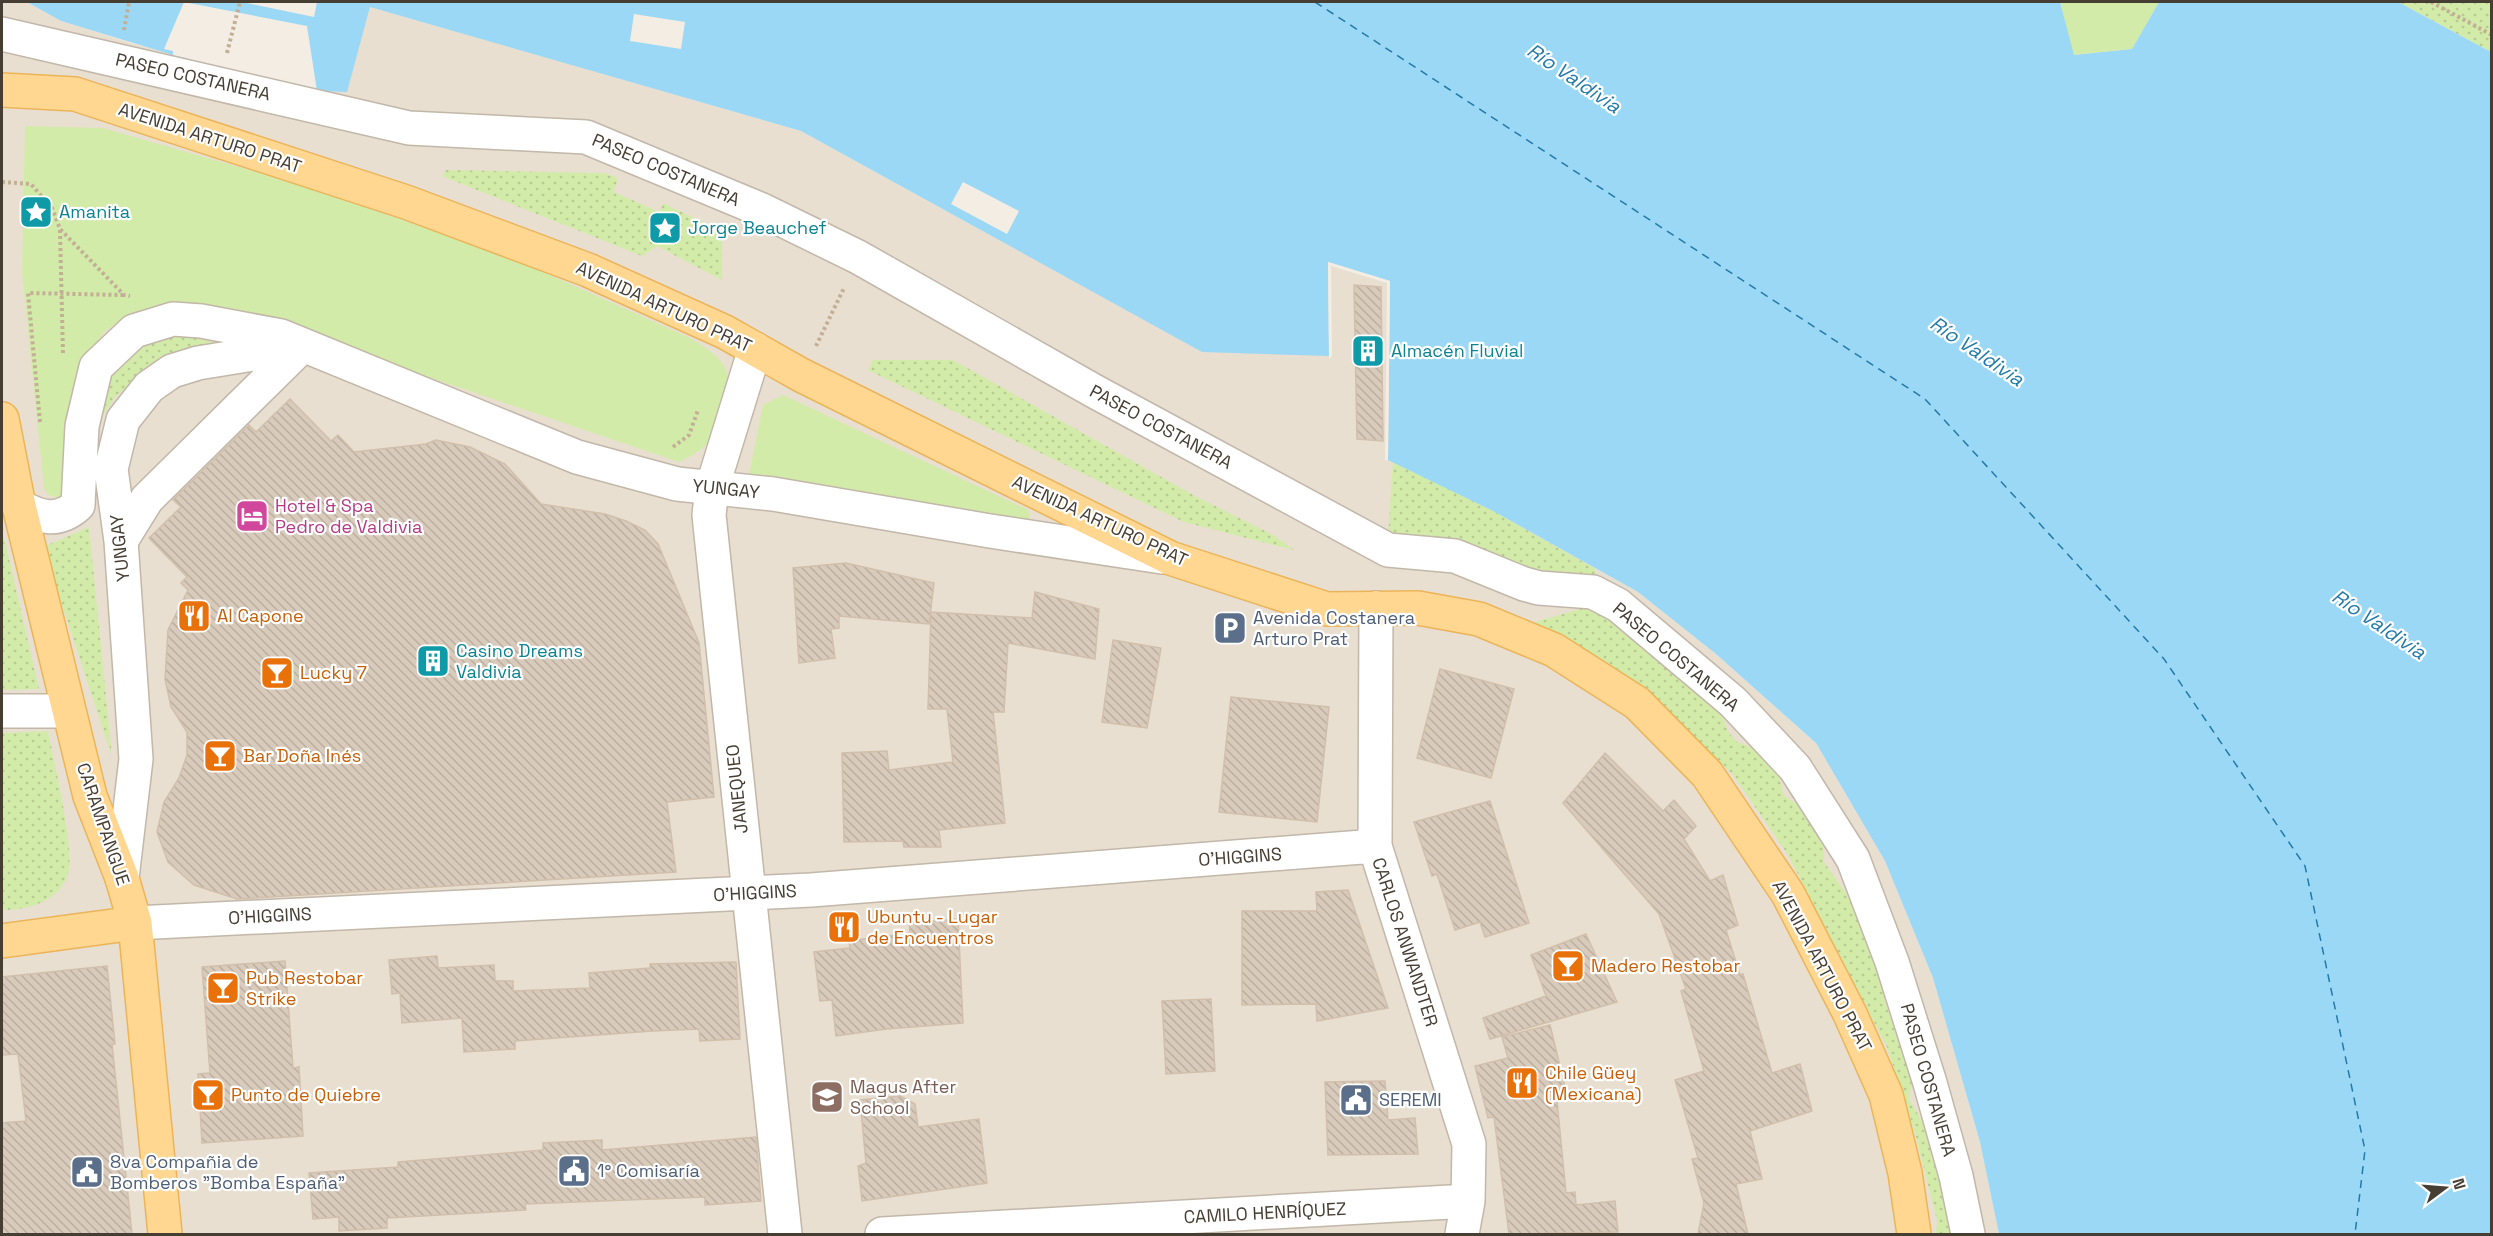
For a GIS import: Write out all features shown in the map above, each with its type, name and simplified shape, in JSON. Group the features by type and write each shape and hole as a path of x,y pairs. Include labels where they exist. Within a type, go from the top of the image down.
{"main road":[{"name":"AVENIDA ARTURO PRAT","path":"2,90 75,94 406,202 588,270 725,332 801,375 1170,558 1327,609 1418,608 1479,619 1554,650 1637,703 1707,774 1788,894 1850,1014 1886,1095 1905,1173 1914,1234"},
{"name":"CARAMPANGUE","path":"2,419 19,506 90,796 122,878 135,923 165,1234"},
{"path":"2,941 135,923"}],"street":[{"name":"PASEO COSTANERA","path":"2,34 409,128 586,137 762,210 858,258 1094,391 1388,550 1455,556 1539,588 1593,592 1602,596 1648,628 1733,702 1795,768 1853,859 1892,962 1930,1083 1968,1234"},
{"name":"YUNGAY","path":"19,506 38,517 67,515 78,505 82,426 96,367 134,332 173,320 201,321 281,336 577,457 677,484 773,494 990,531 1170,558"},
{"name":"YUNGAY","path":"122,878 136,759 121,541 111,469 123,420 149,387 172,371 198,363 302,346"},
{"path":"121,541 147,499 302,346"},
{"name":"JANEQUEO","path":"755,349 712,488 710,515 747,893 785,1234"},
{"name":"CARLOS ANWANDTER","path":"1376,608 1375,846 1469,1144 1468,1201 1462,1234"},
{"path":"2,711 68,711"},
{"name":"O'HIGGINS","path":"135,923 747,893 1375,846"},
{"name":"CAMILO HENRÍQUEZ","path":"882,1234 1468,1201"}],"path":[{"path":"122,39 129,2"},
{"path":"219,83 240,2"},
{"path":"2431,2 2492,35"},
{"path":"60,229 64,363"},
{"path":"801,375 858,258"},
{"path":"40,425 28,293 124,295"}],"shaded area":[{"path":"2,2 27,2 61,21 131,43 310,91 346,92 370,6 801,131 1037,261 1328,262 1390,281 1389,460 1495,512 1638,592 1716,654 1816,743 1885,861 1933,978 1980,1142 1999,1234 2,1234"}],"green space":[{"path":"2060,2 2159,2 2132,49 2073,55"},
{"path":"2398,2 2491,2 2491,52"},
{"path":"25,126 103,128 308,187 514,259 690,338 712,353 725,367 728,379 717,427 703,447 679,462 405,369 173,304 130,315 105,331 83,360 70,403 73,470 68,494 60,498 48,495 44,488 22,272"},
{"path":"446,170 604,173 618,178 614,192 659,212 663,203 722,232 722,280 657,246 642,256 442,176"},
{"path":"183,335 226,345 149,368 116,396 90,435 102,381 124,357 155,340"},
{"path":"873,360 953,360 1195,496 1273,535 1294,550 1184,522 868,370"},
{"path":"783,395 1028,510 1031,522 1019,527 749,475 763,405"},
{"path":"1393,461 1495,512 1594,568 1600,583 1388,538"},
{"path":"89,527 112,757 43,547"},
{"path":"3,533 39,689 2,690"},
{"path":"1594,605 1719,709 1729,733 1737,742 1762,751 1777,769 1784,796 1807,810 1823,831 1824,862 1866,922 1874,945 1885,1002 1898,1040 1914,1071 1909,1099 1933,1140 1956,1234 1936,1234 1937,1220 1915,1133 1887,1047 1787,853 1733,775 1647,691 1535,622"},
{"path":"48,731 67,828 69,865 67,877 56,893 48,899 31,906 2,910 2,733"}],"water":[{"name":"Río Valdivia","path":"27,2 2060,2 2074,55 2132,49 2159,2 2398,2 2491,52 2491,1234 1999,1234 1980,1142 1933,978 1885,861 1816,743 1716,654 1638,592 1495,512 1388,460 1390,281 1328,262 1329,356 1202,352 801,131 370,7 347,92 310,91 173,55 61,21"}],"pier":[{"path":"184,2 307,26 317,91 173,55 173,51 164,49"},
{"path":"242,2 317,2 314,17"},
{"path":"634,14 685,22 681,49 630,41"},
{"path":"963,182 1019,211 1007,234 951,204"},
{"path":"1328,262 1390,281 1388,460 1385,460 1387,283 1331,266 1332,356 1329,359"}],"building":[{"name":"Almacén Fluvial","path":"1354,285 1381,287 1383,441 1357,439"},
{"name":"Casino Dreams Valdivia","path":"290,399 331,441 338,435 354,452 426,444 436,440 470,447 505,464 541,504 605,514 626,521 645,530 658,544 699,643 714,797 667,802 676,872 237,899 194,885 168,862 157,832 164,802 179,778 187,755 187,732 171,707 165,679 168,630 188,590 181,583 187,577 149,538 181,507 173,500 249,425 256,432"},
{"path":"846,563 934,583 929,624 839,616 839,628 831,629 835,658 799,663 793,568"},
{"path":"1035,592 1099,609 1095,659 1008,643 1004,712 993,712 1005,823 939,830 941,847 904,847 903,841 844,842 842,753 887,751 889,770 953,762 947,709 928,709 931,612 1032,618"},
{"path":"1113,640 1161,648 1147,728 1102,722"},
{"path":"1440,669 1514,689 1491,778 1417,758"},
{"path":"1231,697 1329,707 1317,822 1219,812"},
{"path":"1605,753 1663,811 1674,800 1696,826 1684,839 1710,881 1723,875 1738,925 1726,930 1740,975 1743,974 1772,1073 1800,1064 1812,1111 1750,1131 1762,1179 1736,1184 1748,1234 1698,1234 1704,1203 1692,1159 1698,1158 1675,1080 1704,1071 1681,991 1686,989 1659,914 1563,803"},
{"path":"1490,801 1529,923 1485,937 1480,922 1455,930 1437,874 1432,876 1414,822"},
{"path":"1348,890 1388,1008 1317,1021 1316,1004 1242,1005 1242,911 1317,911 1316,892"},
{"path":"958,919 963,1023 836,1036 832,1000 820,1001 814,952 850,948 849,941 910,933 909,923"},
{"path":"1586,934 1617,1002 1490,1039 1483,1018 1546,996 1531,955"},
{"path":"437,956 438,968 494,965 495,981 513,981 513,991 590,988 589,973 650,968 650,964 736,962 740,1039 700,1041 699,1029 653,1031 515,1041 515,1049 464,1052 462,1018 402,1023 400,993 392,994 389,960"},
{"path":"285,961 293,1068 299,1067 303,1136 202,1143 198,1074 210,1073 202,967"},
{"path":"107,966 115,1044 112,1044 132,1234 2,1234 2,1123 26,1121 18,1054 2,1055 2,977"},
{"path":"1211,999 1215,1071 1166,1074 1162,1001"},
{"path":"1550,1025 1568,1099 1557,1101 1566,1193 1575,1192 1576,1205 1615,1201 1618,1232 1509,1234 1494,1117 1488,1118 1475,1066 1508,1058 1502,1037"},
{"name":"SEREMI","path":"1385,1081 1388,1120 1415,1118 1418,1154 1328,1155 1325,1082"},
{"path":"900,1096 915,1104 918,1127 979,1119 987,1183 862,1201 858,1166 866,1163 860,1100"},
{"path":"756,1137 761,1201 705,1205 705,1197 525,1204 526,1210 387,1218 387,1228 339,1231 339,1217 313,1219 309,1173 398,1167 398,1162 543,1150 543,1143 602,1140 602,1150"}],"ferry route":[{"path":"1315,2 1925,399 2164,659 2305,866 2365,1150 2355,1234"}],"place":[{"name":"Amanita","path":"36,212"},
{"name":"Jorge Beauchef","path":"665,228"},
{"name":"Almacén Fluvial","path":"1368,351"},
{"name":"Hotel & Spa Pedro de Valdivia","path":"252,516"},
{"name":"Al Capone","path":"194,616"},
{"name":"Avenida Costanera Arturo Prat","path":"1230,628"},
{"name":"Casino Dreams Valdivia","path":"433,661"},
{"name":"Lucky 7","path":"277,673"},
{"name":"Bar Doña Inés","path":"220,756"},
{"name":"Ubuntu - Lugar de Encuentros","path":"844,927"},
{"name":"Madero Restobar","path":"1568,966"},
{"name":"Pub Restobar Strike","path":"223,988"},
{"name":"Chile Güey (Mexicana)","path":"1522,1083"},
{"name":"Punto de Quiebre","path":"208,1095"},
{"name":"Magus After School","path":"827,1097"},
{"name":"SEREMI","path":"1356,1100"},
{"name":"1° Comisaría","path":"574,1171"},
{"name":"8va Compañia de Bomberos \"Bomba España\"","path":"87,1172"}]}
